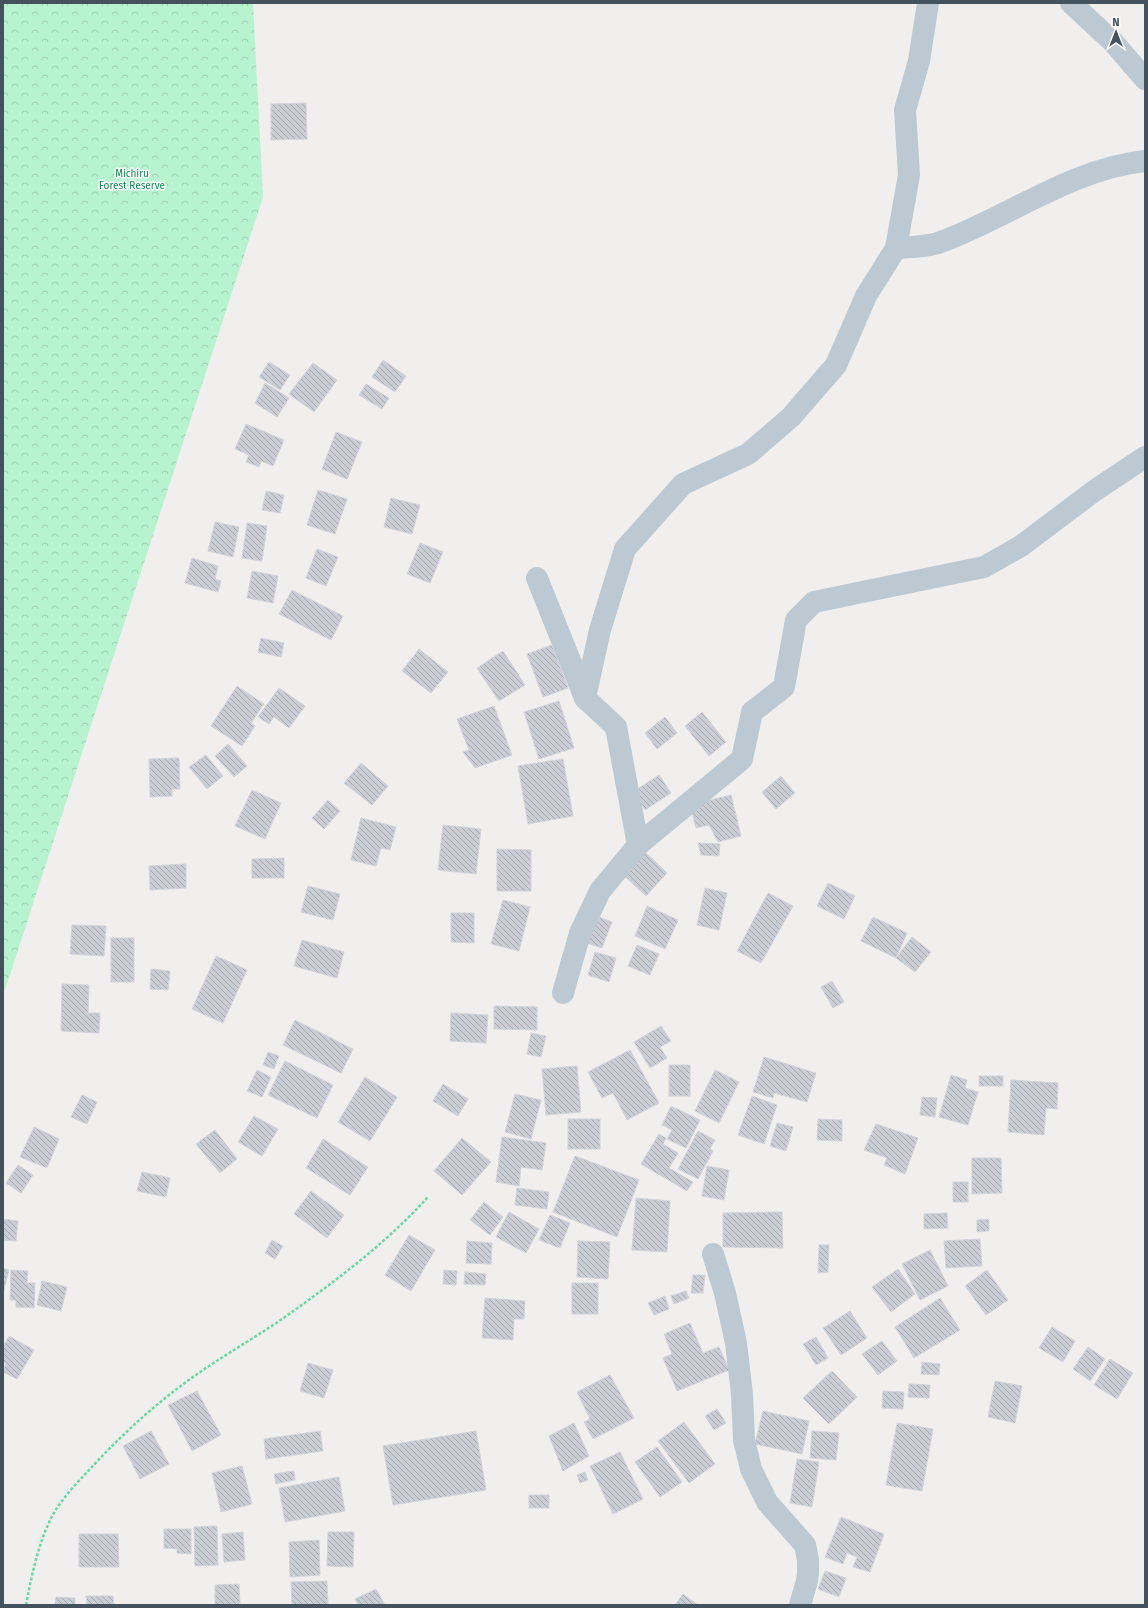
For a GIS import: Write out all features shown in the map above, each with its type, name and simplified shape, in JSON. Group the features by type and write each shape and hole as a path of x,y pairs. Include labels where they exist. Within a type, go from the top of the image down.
{"street":[{"path":"585,698 600,630 625,549 683,484 748,454 791,417 836,365 866,296 896,248 909,175 905,110 919,61 928,3"},
{"path":"1070,3 1113,42 1145,79"},
{"path":"896,248 937,243 1004,214 1071,180 1125,163 1145,161"},
{"path":"563,993 580,933 600,891 638,844 742,758 752,712 784,687 796,620 814,602 984,568 1021,546 1094,491 1145,457"},
{"path":"537,578 585,698 616,727 638,844"},
{"path":"713,1254 725,1293 736,1343 742,1394 744,1440 751,1469 767,1502 805,1546 808,1560 808,1573 800,1605"}],"path":[{"path":"26,1605 31,1576 40,1543 53,1513 115,1442 158,1405 207,1367 292,1313 362,1260 406,1221 428,1197"}],"green space":[{"name":"Michiru Forest Reserve","path":"3,3 253,3 263,197 3,996"}],"building":[{"path":"306,103 307,139 271,140 271,104"},
{"path":"383,360 406,376 395,392 372,377"},
{"path":"269,362 290,375 280,390 259,377"},
{"path":"313,363 337,380 314,412 289,394"},
{"path":"265,383 289,398 277,417 255,403"},
{"path":"366,384 389,398 382,409 359,395"},
{"path":"246,424 284,440 273,466 261,461 259,467 246,462 249,455 235,449"},
{"path":"336,432 362,442 347,479 322,469"},
{"path":"318,490 347,499 335,534 307,525"},
{"path":"266,491 284,495 280,513 262,510"},
{"path":"391,498 420,505 412,534 384,527"},
{"path":"215,522 239,527 233,557 208,551"},
{"path":"247,523 267,526 262,561 242,558"},
{"path":"420,543 443,552 430,583 407,574"},
{"path":"317,549 338,557 326,586 306,578"},
{"path":"192,558 218,566 215,579 221,581 218,592 185,583"},
{"path":"252,571 278,576 273,603 247,598"},
{"path":"292,590 343,616 331,640 279,614"},
{"path":"261,638 284,643 281,657 258,652"},
{"path":"552,645 568,688 543,697 527,654"},
{"path":"419,649 448,672 431,693 402,671"},
{"path":"503,651 525,685 499,701 477,668"},
{"path":"237,686 264,704 251,723 255,726 242,746 211,726"},
{"path":"279,688 305,706 289,728 274,717 269,724 258,717"},
{"path":"559,701 574,748 539,759 524,712"},
{"path":"494,706 512,755 475,768 463,752 469,750 457,719"},
{"path":"702,712 726,742 709,756 685,726"},
{"path":"665,717 677,733 657,749 645,733"},
{"path":"228,744 247,766 234,777 215,756"},
{"path":"206,755 223,776 207,789 189,767"},
{"path":"179,758 180,789 172,789 172,796 150,797 149,759"},
{"path":"563,759 573,816 528,824 518,766"},
{"path":"361,763 388,786 372,805 344,783"},
{"path":"659,775 671,793 645,810 633,792"},
{"path":"781,776 795,793 776,809 762,792"},
{"path":"252,790 281,803 265,839 235,826"},
{"path":"731,795 741,836 718,842 709,825 696,828 690,805"},
{"path":"328,800 340,811 324,829 312,818"},
{"path":"361,818 396,827 390,850 381,848 376,866 351,860"},
{"path":"443,825 481,829 476,874 438,870"},
{"path":"698,843 720,844 719,856 701,855"},
{"path":"497,849 531,850 531,891 497,891"},
{"path":"642,849 667,873 646,896 620,872"},
{"path":"284,858 284,878 252,878 252,859"},
{"path":"186,864 186,888 150,890 149,866"},
{"path":"828,883 855,896 844,919 817,906"},
{"path":"308,886 340,894 333,920 301,912"},
{"path":"705,888 727,893 719,930 697,925"},
{"path":"768,893 793,906 761,963 737,951"},
{"path":"503,900 530,907 519,951 491,944"},
{"path":"647,906 678,920 665,949 635,936"},
{"path":"451,913 474,913 474,943 451,942"},
{"path":"591,914 612,922 602,948 581,941"},
{"path":"873,917 907,933 896,958 861,941"},
{"path":"72,925 106,926 104,956 70,954"},
{"path":"912,937 931,952 915,972 896,958"},
{"path":"111,938 134,938 134,982 111,982"},
{"path":"302,940 344,952 337,978 294,966"},
{"path":"637,945 659,954 650,975 628,966"},
{"path":"595,952 616,958 609,982 588,975"},
{"path":"216,956 247,970 223,1023 192,1009"},
{"path":"151,969 170,971 168,990 150,989"},
{"path":"832,981 844,1002 833,1008 821,987"},
{"path":"62,984 89,985 88,1013 100,1013 99,1033 61,1031"},
{"path":"494,1006 537,1007 537,1030 494,1029"},
{"path":"451,1013 488,1015 486,1043 450,1041"},
{"path":"295,1020 353,1049 341,1073 283,1045"},
{"path":"661,1026 671,1041 660,1047 667,1058 650,1068 634,1042"},
{"path":"531,1033 546,1036 541,1057 527,1054"},
{"path":"630,1050 659,1103 627,1120 613,1093 602,1098 588,1072"},
{"path":"268,1052 279,1056 274,1069 263,1065"},
{"path":"764,1057 816,1073 807,1102 774,1093 773,1098 753,1092"},
{"path":"285,1061 333,1085 317,1118 268,1095"},
{"path":"669,1065 690,1065 690,1096 669,1096"},
{"path":"577,1066 581,1112 546,1115 542,1069"},
{"path":"257,1070 271,1077 262,1097 247,1091"},
{"path":"715,1070 739,1082 719,1123 695,1111"},
{"path":"951,1075 967,1080 965,1088 978,1092 968,1125 939,1117"},
{"path":"979,1076 1003,1076 1003,1086 979,1086"},
{"path":"365,1077 397,1097 370,1141 338,1122"},
{"path":"1011,1080 1058,1083 1057,1109 1046,1108 1044,1135 1008,1132"},
{"path":"443,1084 468,1099 458,1116 433,1101"},
{"path":"515,1094 541,1100 531,1139 505,1132"},
{"path":"82,1095 97,1102 87,1124 71,1117"},
{"path":"752,1096 777,1105 764,1144 738,1135"},
{"path":"922,1097 937,1098 935,1117 920,1115"},
{"path":"671,1106 700,1120 686,1148 667,1139 672,1130 662,1125"},
{"path":"254,1116 278,1129 262,1156 238,1142"},
{"path":"568,1119 600,1119 600,1149 568,1149"},
{"path":"818,1119 842,1120 842,1141 817,1140"},
{"path":"777,1123 793,1127 786,1151 770,1146"},
{"path":"876,1124 918,1138 905,1174 884,1165 887,1158 864,1150"},
{"path":"34,1127 59,1139 47,1168 20,1157"},
{"path":"215,1130 237,1159 220,1173 196,1144"},
{"path":"698,1131 715,1140 710,1149 713,1151 698,1179 678,1169"},
{"path":"659,1134 666,1138 663,1144 678,1153 669,1168 693,1182 687,1191 641,1164"},
{"path":"502,1137 546,1143 542,1170 521,1167 519,1186 496,1182"},
{"path":"462,1138 491,1162 462,1195 434,1171"},
{"path":"323,1139 368,1167 350,1195 306,1168"},
{"path":"575,1156 639,1180 617,1237 553,1212"},
{"path":"972,1158 1001,1158 1002,1193 972,1194"},
{"path":"18,1165 33,1175 21,1193 6,1183"},
{"path":"707,1166 729,1170 724,1200 702,1196"},
{"path":"142,1172 170,1178 166,1197 137,1191"},
{"path":"953,1182 968,1182 968,1202 953,1202"},
{"path":"517,1188 549,1192 547,1209 515,1205"},
{"path":"311,1191 344,1215 327,1238 294,1214"},
{"path":"636,1198 670,1201 667,1252 632,1250"},
{"path":"484,1202 503,1217 490,1235 470,1220"},
{"path":"509,1212 539,1229 526,1253 496,1237"},
{"path":"782,1212 783,1248 723,1247 723,1213"},
{"path":"947,1213 948,1228 924,1229 924,1214"},
{"path":"550,1215 570,1223 560,1248 539,1240"},
{"path":"3,1219 18,1221 16,1241 3,1240"},
{"path":"989,1219 989,1231 977,1232 977,1220"},
{"path":"409,1235 435,1250 411,1291 385,1275"},
{"path":"980,1239 982,1266 946,1268 944,1241"},
{"path":"272,1240 283,1246 275,1259 265,1253"},
{"path":"467,1241 492,1243 491,1264 466,1263"},
{"path":"578,1241 610,1242 608,1279 577,1277"},
{"path":"819,1245 829,1245 828,1272 818,1273"},
{"path":"930,1250 948,1286 920,1300 902,1264"},
{"path":"3,1268 9,1270 3,1293"},
{"path":"898,1269 915,1294 891,1312 872,1287"},
{"path":"11,1270 28,1271 27,1283 35,1283 34,1308 16,1307 16,1300 10,1300"},
{"path":"444,1270 457,1271 456,1285 443,1284"},
{"path":"987,1270 1008,1300 986,1315 965,1286"},
{"path":"465,1272 486,1274 485,1285 464,1284"},
{"path":"693,1275 705,1275 703,1293 691,1293"},
{"path":"42,1281 67,1287 61,1311 37,1305"},
{"path":"572,1283 598,1283 598,1314 572,1314"},
{"path":"686,1291 689,1298 674,1304 671,1296"},
{"path":"665,1296 669,1309 654,1315 648,1303"},
{"path":"485,1298 525,1301 524,1319 514,1319 513,1340 482,1338"},
{"path":"940,1298 960,1330 914,1358 895,1327"},
{"path":"850,1311 867,1338 841,1355 823,1328"},
{"path":"690,1323 703,1353 719,1347 729,1370 677,1391 663,1358 672,1354 664,1334"},
{"path":"1052,1327 1075,1341 1063,1362 1039,1348"},
{"path":"9,1336 34,1350 17,1379 3,1372 6,1363 3,1361 3,1347"},
{"path":"816,1337 828,1358 816,1365 803,1344"},
{"path":"882,1341 897,1361 878,1375 862,1354"},
{"path":"1088,1347 1105,1359 1090,1381 1073,1369"},
{"path":"1110,1359 1133,1373 1117,1399 1094,1385"},
{"path":"922,1362 940,1364 939,1375 921,1374"},
{"path":"308,1363 333,1370 324,1398 300,1391"},
{"path":"832,1371 857,1397 829,1424 803,1398"},
{"path":"610,1375 634,1418 593,1439 584,1422 590,1419 577,1392"},
{"path":"995,1381 1022,1386 1015,1423 988,1417"},
{"path":"909,1384 930,1385 929,1398 908,1397"},
{"path":"197,1391 221,1435 192,1451 168,1405"},
{"path":"883,1391 904,1392 903,1409 882,1408"},
{"path":"717,1409 726,1423 714,1430 705,1416"},
{"path":"763,1411 809,1421 802,1454 755,1444"},
{"path":"684,1422 715,1464 689,1483 658,1441"},
{"path":"574,1423 589,1456 563,1471 549,1436"},
{"path":"897,1423 933,1429 922,1491 886,1485"},
{"path":"151,1431 169,1464 140,1479 123,1446"},
{"path":"320,1431 323,1451 266,1459 264,1439"},
{"path":"476,1431 486,1490 393,1505 383,1446"},
{"path":"812,1431 839,1433 836,1460 810,1458"},
{"path":"657,1447 682,1482 660,1497 635,1462"},
{"path":"620,1452 643,1499 613,1514 590,1466"},
{"path":"797,1459 819,1462 812,1507 790,1503"},
{"path":"242,1466 252,1504 221,1512 212,1473"},
{"path":"294,1471 295,1480 276,1484 274,1474"},
{"path":"585,1472 588,1480 580,1483 577,1475"},
{"path":"339,1477 345,1511 285,1522 279,1488"},
{"path":"529,1495 549,1495 549,1508 529,1508"},
{"path":"841,1517 884,1534 870,1572 853,1567 857,1557 847,1553 843,1564 825,1557"},
{"path":"217,1526 218,1565 195,1566 194,1527"},
{"path":"164,1529 191,1529 191,1554 177,1553 177,1549 164,1548"},
{"path":"243,1532 245,1560 224,1562 222,1534"},
{"path":"328,1532 354,1532 353,1567 327,1566"},
{"path":"79,1534 118,1534 119,1567 79,1567"},
{"path":"319,1540 320,1575 290,1577 289,1542"},
{"path":"825,1571 846,1578 839,1597 818,1589"},
{"path":"327,1581 328,1605 292,1605 291,1582"},
{"path":"239,1584 240,1605 215,1605 215,1585"},
{"path":"376,1589 385,1605 358,1605 355,1599"},
{"path":"683,1594 698,1605 675,1605"},
{"path":"86,1596 113,1596 114,1605 87,1605"},
{"path":"56,1597 75,1598 75,1605 55,1605"}]}
